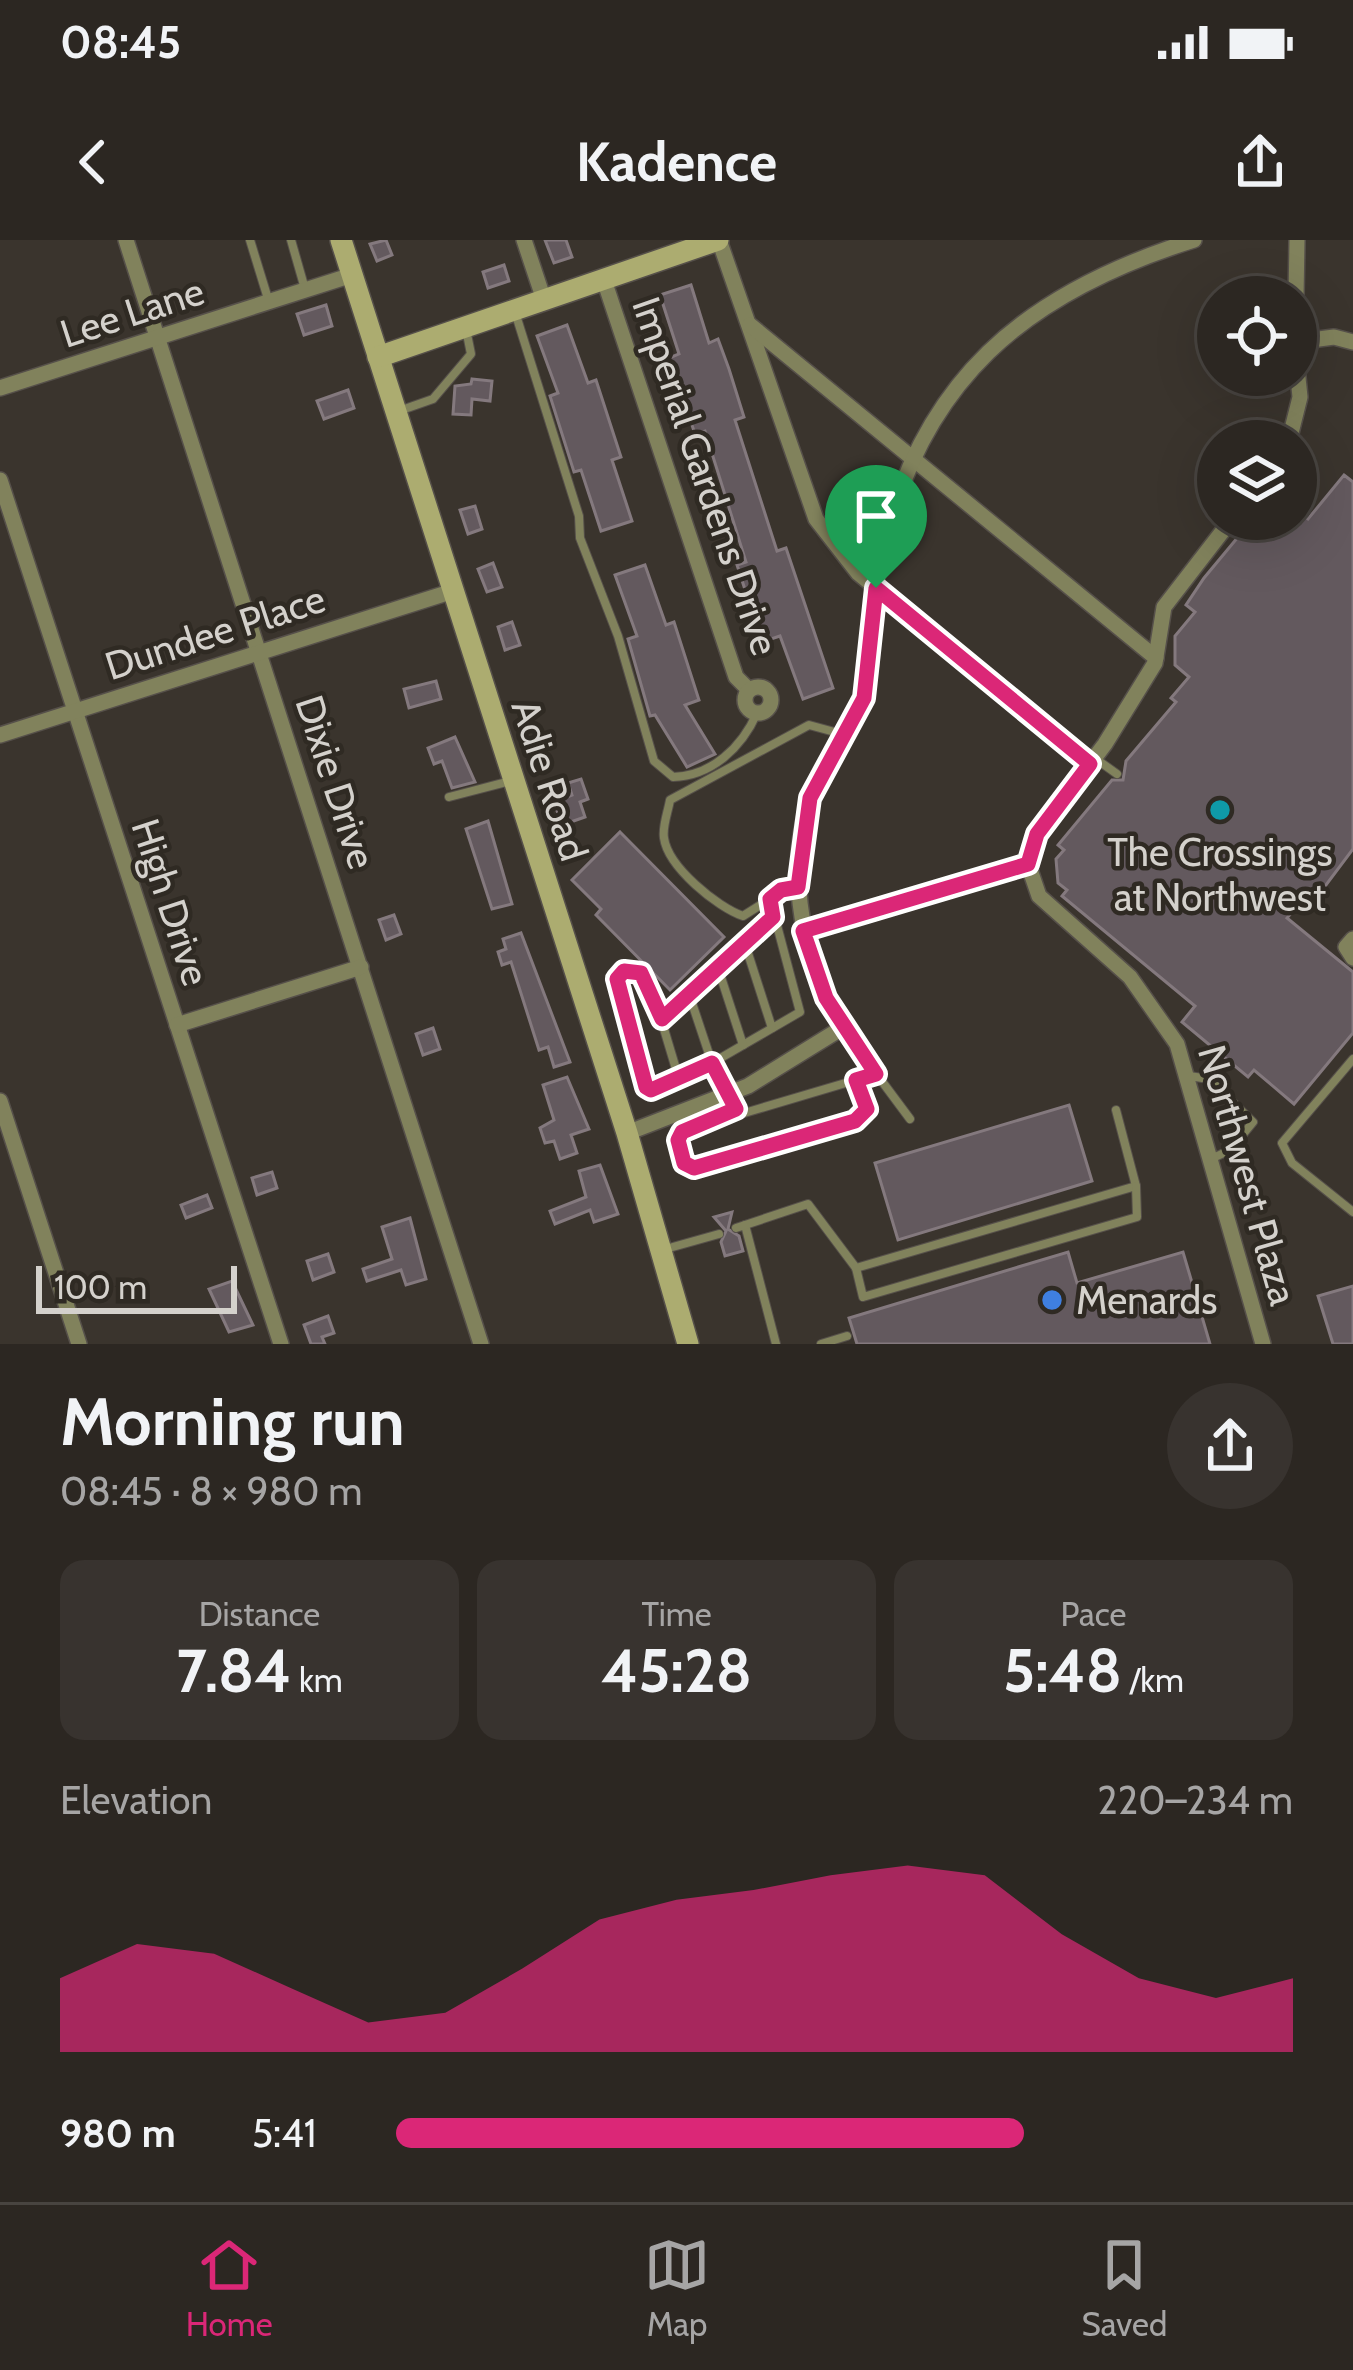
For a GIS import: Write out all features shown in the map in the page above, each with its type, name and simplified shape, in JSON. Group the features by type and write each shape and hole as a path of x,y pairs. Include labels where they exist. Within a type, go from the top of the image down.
{"street":[{"name":"Dixie Drive","path":"126,240 481,1344"},
{"name":"Adie Road","path":"340,240 627,1133 688,1344"},
{"path":"524,240 544,301"},
{"path":"378,357 718,240 816,519 833,546 876,588 1093,761"},
{"path":"627,1133 732,1102 842,1028 817,979 803,931 798,887 810,798 866,689 876,588 890,523 914,459 968,374 1023,318 1102,272 1194,240"},
{"path":"1296,276 1297,240"},
{"name":"Lee Lane","path":"0,388 352,275"},
{"name":"Imperial Gardens Drive","path":"604,280 736,677 749,690 761,687 770,695 769,708 757,713"},
{"path":"748,323 1156,658"},
{"path":"1317,339 1353,342"},
{"name":"High Drive","path":"0,480 281,1344"},
{"path":"803,931 1028,864 1037,834 1093,761 1156,658 1164,607 1216,540"},
{"name":"Dundee Place","path":"0,735 450,592"},
{"name":"Northwest Plaza","path":"1028,864 1040,896 1143,990 1177,1044 1263,1344"},
{"path":"1353,939 1346,947 1353,958"},
{"path":"176,1025 361,968"},
{"path":"0,1101 80,1344"}],"lane":[{"path":"250,240 269,302"},
{"path":"291,240 305,290"},
{"path":"515,310 579,516 580,538 618,636 654,761 673,777 697,773 741,745 757,713"},
{"path":"395,413 433,400 471,354 466,327"},
{"path":"798,887 781,890 743,916 728,910 670,857 663,835 670,800 809,725 845,734"},
{"path":"1093,761 1117,774"},
{"path":"449,797 512,781"},
{"path":"679,1079 662,1019 641,973 624,971 616,987 646,1087 679,1079 712,1063 800,1012 770,899"},
{"path":"662,1019 773,917"},
{"path":"744,944 772,1028"},
{"path":"718,968 743,1046"},
{"path":"689,994 712,1063 741,1114 876,1074"},
{"path":"842,1028 910,1119"},
{"path":"1353,1059 1282,1143 1292,1163 1353,1212"},
{"path":"1189,1076 1209,1079 1253,1122 1230,1150 1211,1159"},
{"path":"732,1102 682,1132 678,1140 684,1163 694,1168 855,1121 867,1109 856,1080"},
{"path":"776,1344 741,1227 808,1204 856,1268 863,1297 1137,1217 1136,1186 1116,1110"},
{"path":"856,1268 1136,1186"},
{"path":"661,1250 719,1234"},
{"path":"821,1344 848,1336"}],"building":[{"path":"386,240 392,255 377,261 370,244"},
{"path":"545,240 566,240 572,257 554,263"},
{"path":"504,265 509,281 488,288 483,272"},
{"path":"691,285 709,343 718,339 729,369 744,417 735,420 777,551 786,548 833,688 803,699 780,636 762,642 737,565 746,562 705,431 695,434 669,358 679,354 660,295"},
{"path":"326,305 332,326 304,335 297,314"},
{"path":"567,325 588,383 596,380 621,457 612,460 632,521 601,531 581,470 574,472 550,396 558,393 537,336"},
{"path":"472,379 492,381 490,401 472,399 471,415 453,414 455,386 471,384"},
{"path":"348,390 354,408 324,419 317,401"},
{"name":"The Crossings at Northwest","path":"1344,475 1353,482 1353,849 1317,897 1310,903 1304,898 1287,918 1353,972 1353,1033 1294,1104 1254,1070 1248,1077 1182,1022 1195,1006 1062,896 1067,890 1058,883 1056,859 1064,850 1058,845 1112,780 1123,780 1126,761 1176,702 1171,698 1189,677 1175,665 1175,636 1195,612 1186,605 1204,578 1236,540 1317,540 1317,508"},
{"path":"475,506 482,529 468,534 460,510"},
{"path":"493,563 502,587 487,592 478,569"},
{"path":"645,565 666,625 674,622 699,700 685,705 715,754 687,767 655,715 650,716 628,639 637,636 615,575"},
{"path":"512,622 520,645 505,650 498,627"},
{"path":"436,681 441,699 409,708 404,689"},
{"path":"455,737 475,782 452,788 442,761 434,764 428,748"},
{"path":"581,779 588,799 580,802 585,817 562,825 554,802 572,795 568,783"},
{"path":"488,821 512,904 492,909 466,829"},
{"path":"620,832 724,937 670,990 596,915 601,909 572,880"},
{"path":"394,915 401,934 386,940 379,920"},
{"path":"521,933 570,1062 554,1067 548,1047 539,1050 511,962 502,965 498,952 506,949 503,939"},
{"path":"433,1028 440,1049 423,1055 416,1034"},
{"path":"567,1077 589,1129 571,1135 577,1153 560,1159 554,1141 545,1143 540,1128 554,1120 543,1085"},
{"path":"1069,1105 1092,1181 898,1240 875,1163"},
{"path":"600,1165 618,1214 594,1222 590,1210 555,1224 550,1211 586,1197 579,1171"},
{"path":"272,1172 277,1188 257,1195 252,1178"},
{"path":"207,1195 212,1208 186,1218 181,1205"},
{"path":"732,1212 728,1229 739,1236 743,1251 725,1256 721,1242 726,1231 714,1217"},
{"path":"410,1218 426,1279 406,1285 401,1270 367,1281 363,1269 392,1259 382,1227"},
{"name":"Menards","path":"1068,1252 1077,1283 1183,1252 1210,1344 857,1344 849,1318"},
{"path":"328,1254 334,1272 313,1280 307,1261"},
{"path":"232,1281 253,1325 229,1332 209,1289"},
{"path":"1353,1286 1353,1344 1333,1344 1318,1296"},
{"path":"328,1316 334,1333 322,1337 325,1344 311,1344 304,1325"}],"place":[{"name":"The Crossings at Northwest","path":"1220,810"},
{"name":"Menards","path":"1052,1300"}],"route":[{"path":"876,588 1090,764 1037,834 1028,864 803,931 826,998 876,1074 856,1080 867,1109 855,1121 694,1168 684,1163 678,1140 682,1132 736,1109 712,1063 651,1090 646,1087 617,979 624,971 641,973 662,1019 773,917 770,899 781,890 798,887 801,834 810,798 864,698 876,588"}]}
